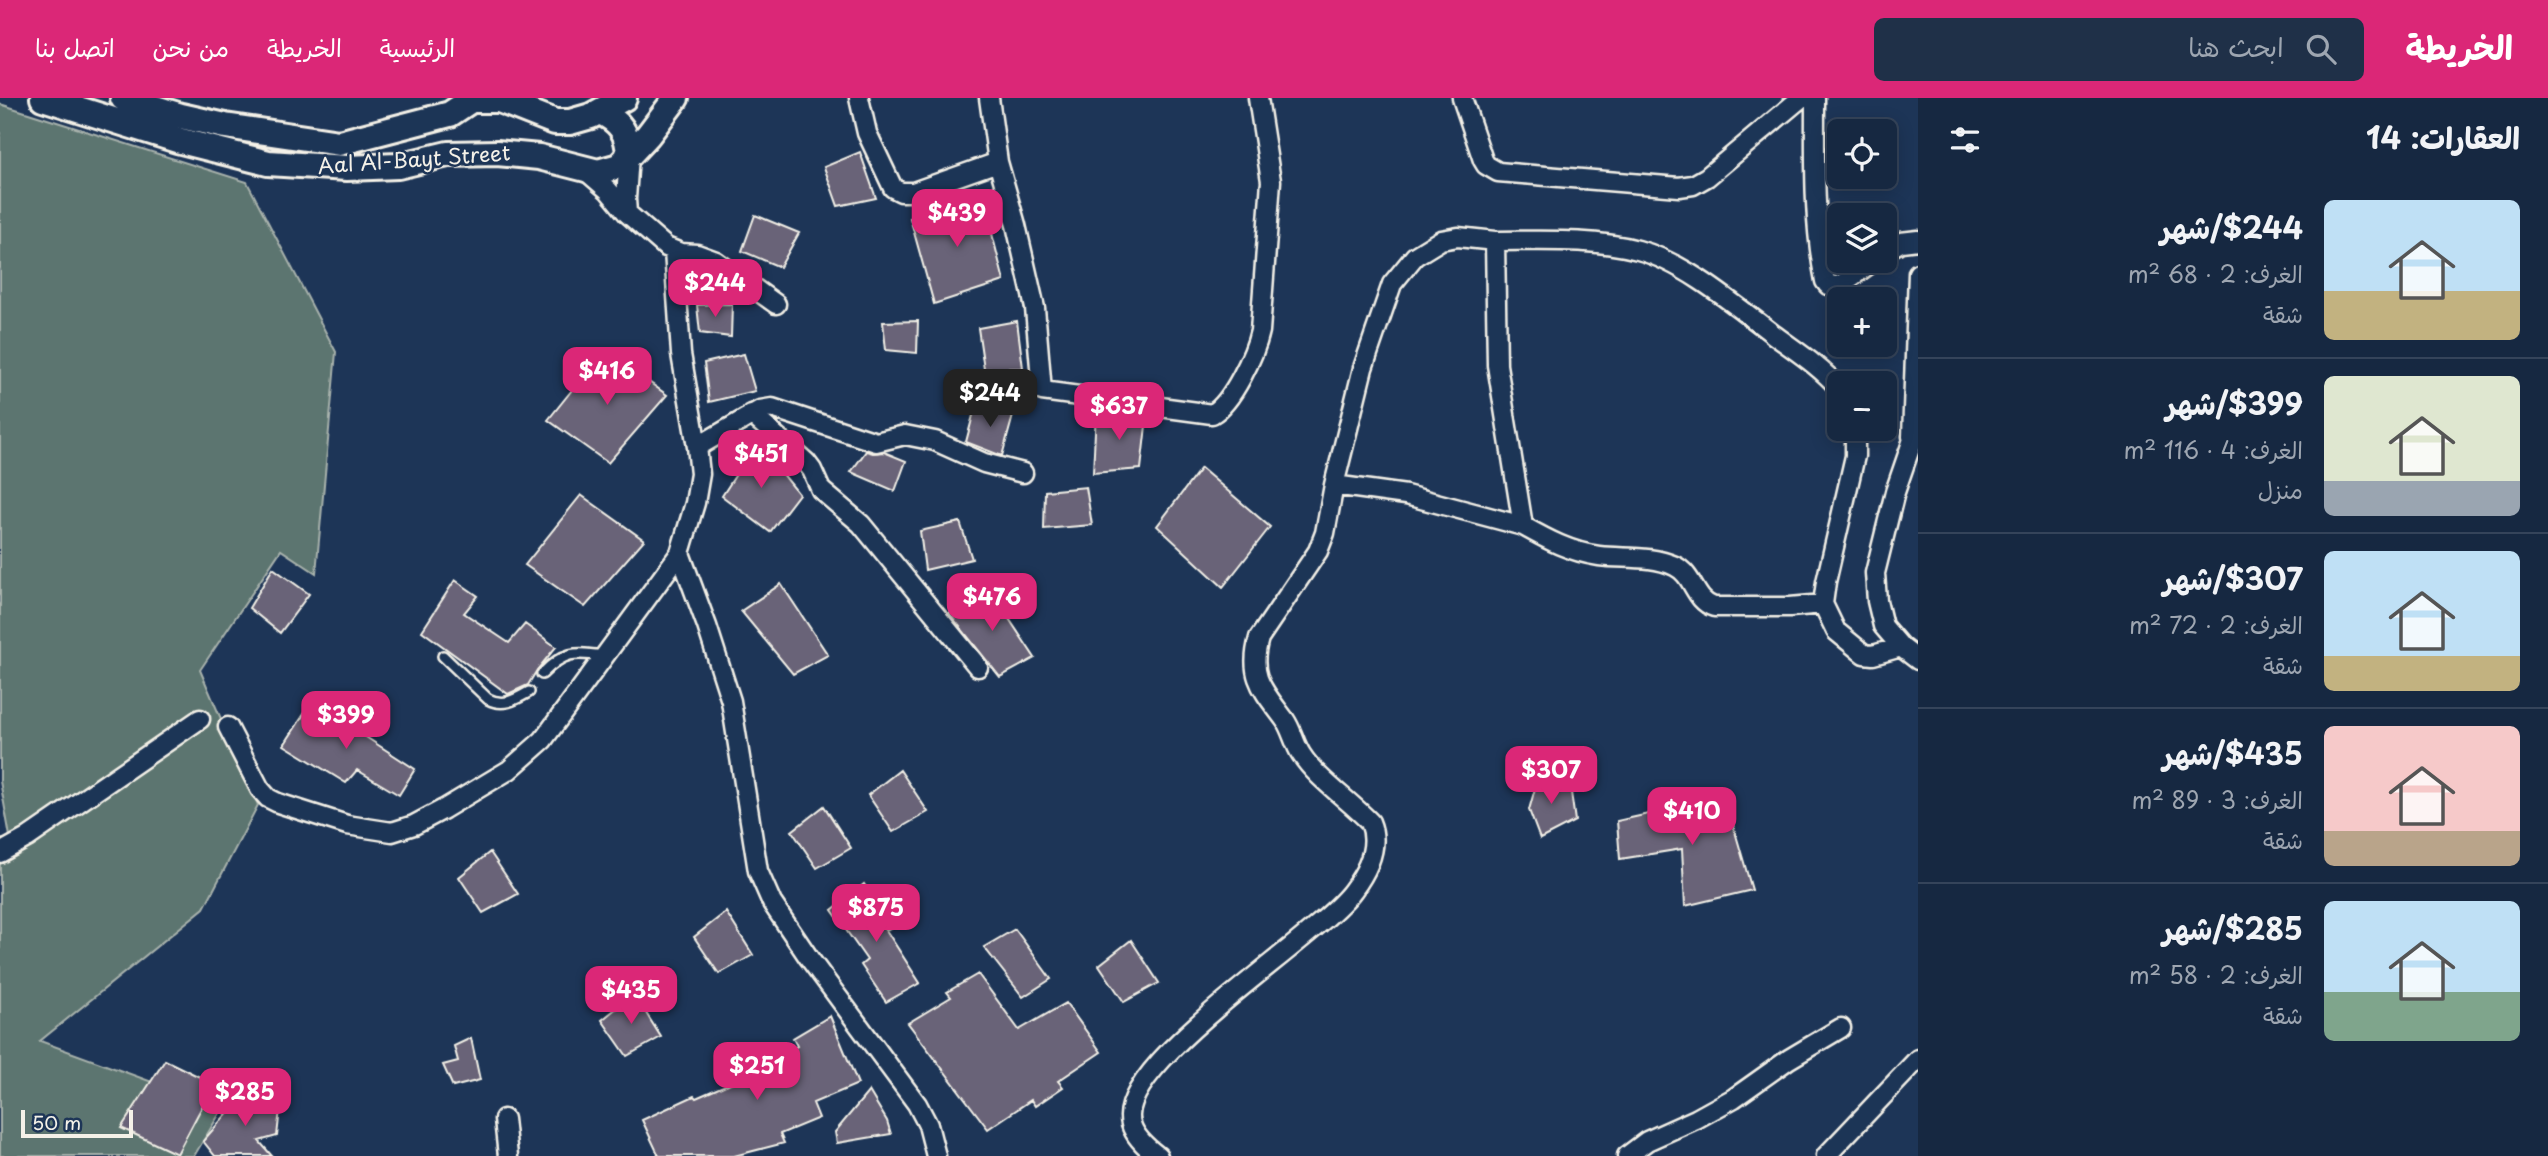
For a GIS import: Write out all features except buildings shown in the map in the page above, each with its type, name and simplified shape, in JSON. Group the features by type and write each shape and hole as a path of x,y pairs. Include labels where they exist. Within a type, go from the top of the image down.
{"street":[{"name":"Aal Al-Bayt Street","path":"43,98 177,140 268,163 347,168 398,166 448,154 518,153 598,172 619,166 676,98"},
{"name":"Aal Al-Bayt Street","path":"123,98 225,126 340,143 471,100 498,99 555,122 569,122 600,112 624,98"},
{"path":"859,98 867,133 893,188 901,192 913,192 998,162"},
{"path":"989,98 998,162 1032,292 1038,328 1042,391 1212,414 1221,406 1248,367 1255,354 1260,331 1271,181 1258,98"},
{"path":"1462,98 1483,160 1498,172 1679,187 1693,185 1707,177 1801,98"},
{"path":"1815,98 1818,232 1825,281 1828,285 1839,286 1857,273"},
{"path":"448,106 459,138 480,153"},
{"path":"600,112 613,118 623,128 629,141 627,213"},
{"path":"585,170 608,190 627,213 674,251 697,254 716,261 776,304"},
{"path":"1158,1156 1136,1134 1130,1122 1134,1098 1141,1086 1160,1062 1195,1027 1325,918 1352,892 1366,871 1373,852 1370,822 1311,767 1301,754 1287,722 1265,695 1256,674 1256,650 1259,638 1318,551 1325,533 1363,368 1392,284 1415,256 1441,240 1458,237 1495,241 1585,243 1635,249 1666,260 1756,321 1827,376"},
{"path":"1897,244 1918,240"},
{"path":"1495,241 1494,329 1497,365 1523,526"},
{"path":"228,727 255,780 268,798 347,825 392,832 414,825 444,809 522,761 543,740 680,553 699,486 697,447 681,354 674,251"},
{"path":"1918,273 1915,433 1895,492 1875,573 1877,601 1884,626 1901,647 1918,660"},
{"path":"697,447 751,414 764,408 772,408 876,442 905,435 935,441 984,463 1023,474"},
{"path":"751,414 806,462 821,490 861,524 978,667"},
{"path":"1855,441 1855,456 1826,582 1824,604 1836,631 1864,654 1873,655 1901,647"},
{"path":"1334,485 1406,495 1523,526 1565,549 1598,556 1647,559 1674,565 1687,574 1703,602 1714,607 1824,604"},
{"path":"680,553 732,701 762,883 772,903 809,958 917,1104 928,1125 936,1156"},
{"path":"0,853 27,838 200,719"},
{"path":"1627,1156 1647,1141 1734,1098 1789,1059 1841,1028"},
{"path":"1826,1156 1918,1059"},
{"path":"504,1119 508,1156"}],"lane":[{"path":"542,674 554,662 576,653 606,656"},
{"path":"443,656 488,699 496,703 514,700 528,692"}],"green space":[{"path":"0,104 247,182 336,352 316,573 281,550 200,670 258,805 204,908 40,1041 223,1108 194,1156 0,1156 0,838 11,842 0,781"}]}
